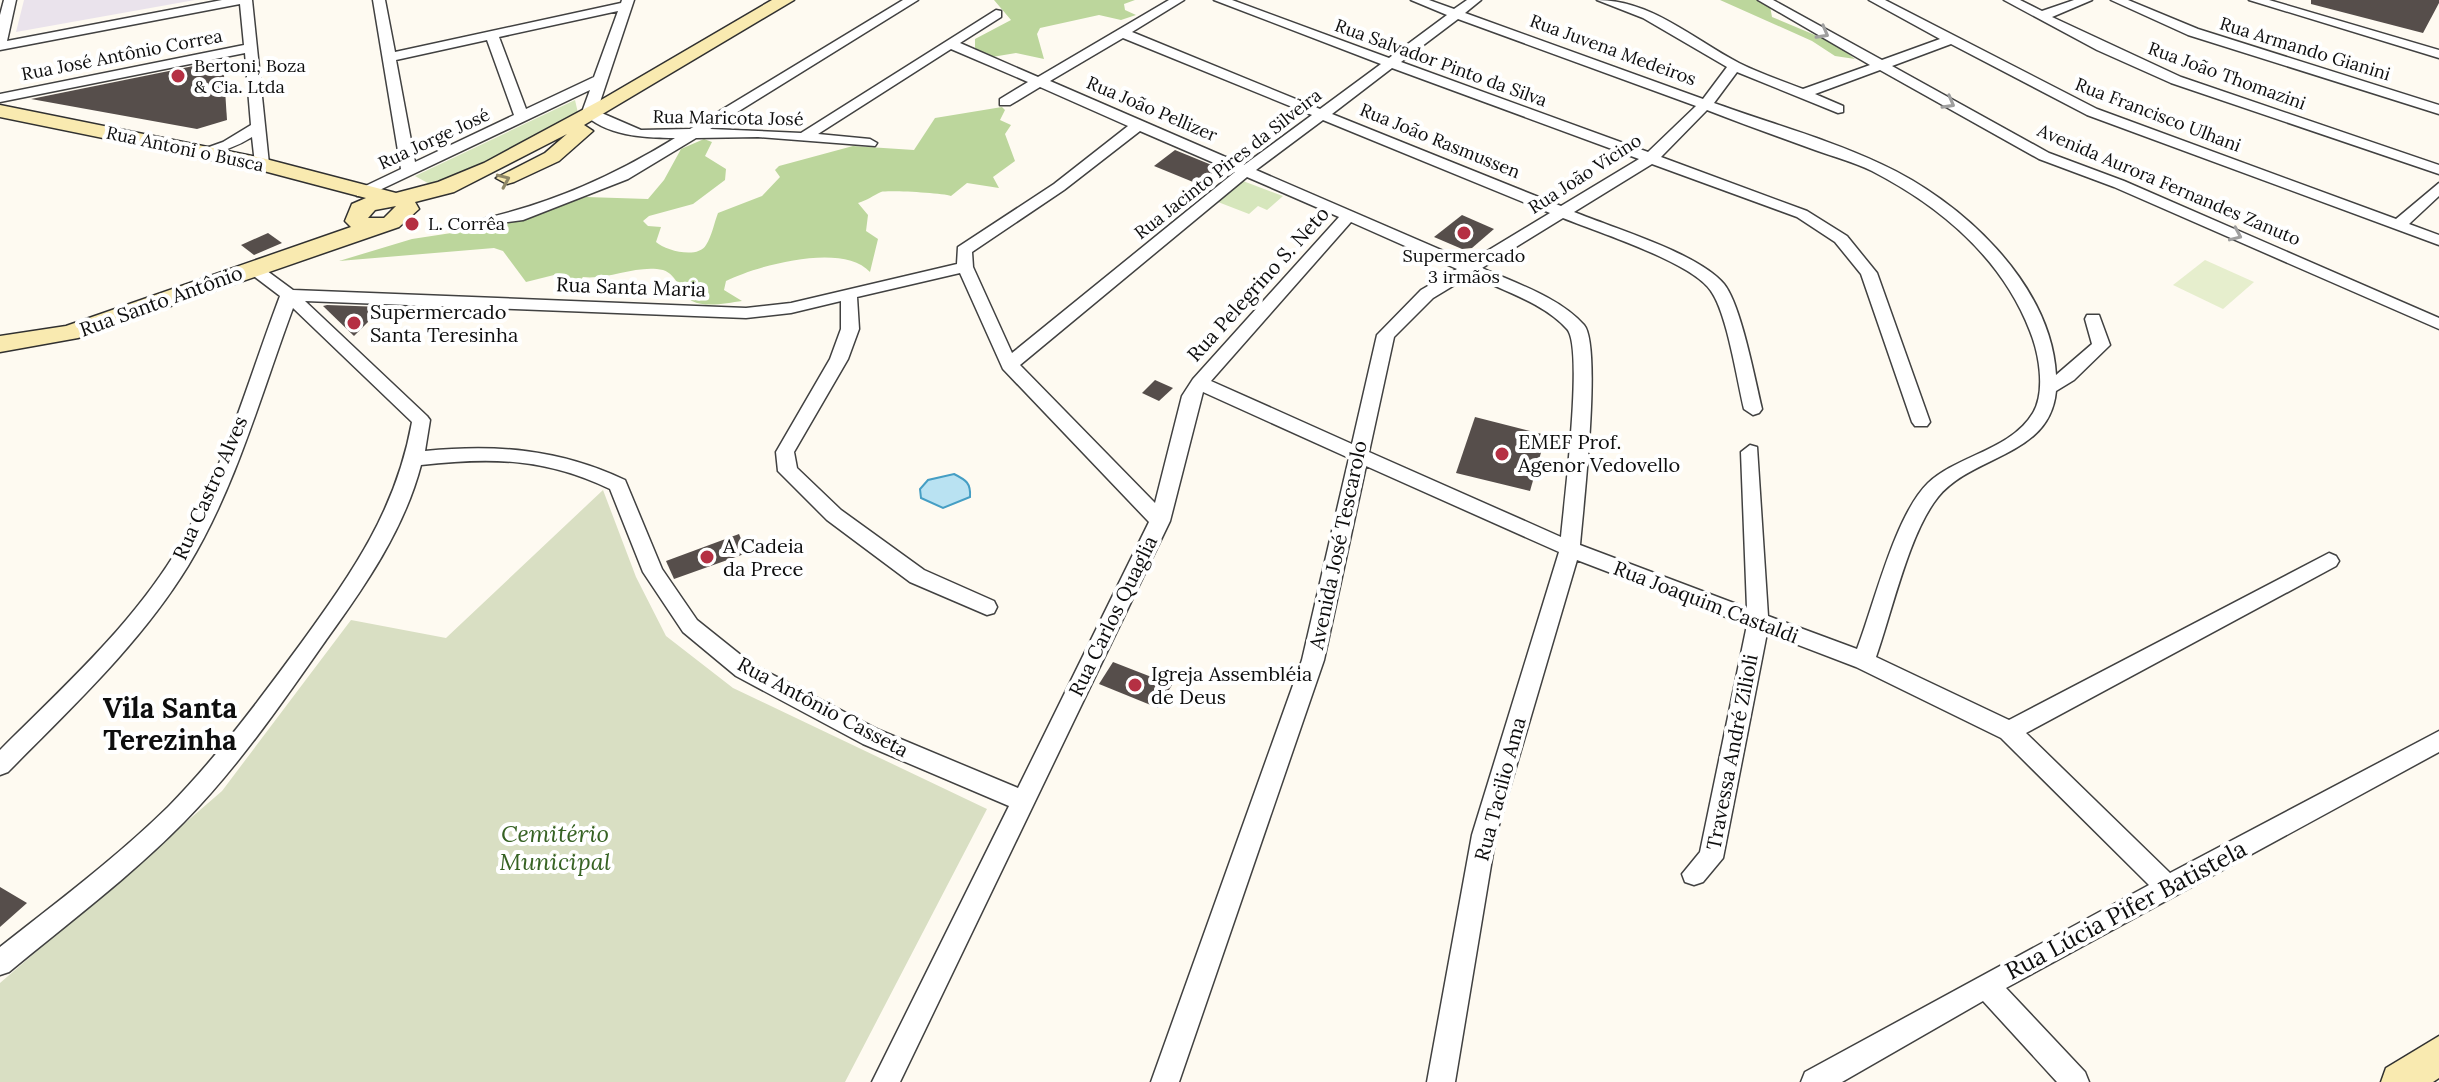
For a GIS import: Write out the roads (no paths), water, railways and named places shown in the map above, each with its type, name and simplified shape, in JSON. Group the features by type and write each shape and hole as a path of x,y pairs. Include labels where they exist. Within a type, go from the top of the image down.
{"main road":[{"name":"Rua Santo Antônio","path":"0,344 70,333 142,310 263,264 363,208 461,197 552,157 597,111 785,0"},
{"name":"Rua Antoni o Busca","path":"0,111 262,164 363,208 399,204"},
{"path":"2400,1082 2439,1055"}],"street":[{"path":"10,0 0,44 244,0 262,164"},
{"path":"379,0 409,171"},
{"path":"489,222 517,217 623,176 912,0"},
{"path":"1005,102 1178,0"},
{"name":"Rua Salvador Pinto da Silva","path":"1220,0 1802,214 1841,239 1869,273 1921,422"},
{"name":"Rua Juvena Medeiros","path":"1417,0 1876,167 1940,204 1985,243 2022,290 2046,348 2048,388"},
{"name":"Rua Jacinto Pires da Silveira","path":"1009,365 1246,171 1475,0"},
{"path":"1603,0 1648,15 1735,66 1838,109"},
{"name":"Avenida Aurora Fernandes Zanuto","path":"1764,0 2044,156 2119,184 2439,324"},
{"name":"Rua Francisco Ulhani","path":"1875,0 2092,112 2439,240"},
{"name":"Rua João Thomazini","path":"2010,0 2176,80 2439,170"},
{"path":"2042,16 2086,0"},
{"name":"Rua Armando Gianini","path":"2117,0 2193,32 2439,110"},
{"path":"2260,1 2439,54"},
{"path":"391,57 627,3"},
{"path":"597,111 599,80 627,3"},
{"path":"804,137 996,14"},
{"name":"Rua João Rasmussen","path":"1122,33 1566,211 1684,262 1718,287 1728,312 1753,409"},
{"name":"Rua Jorge José","path":"492,36 522,117"},
{"path":"1803,94 1950,40"},
{"name":"Rua João Pellizer","path":"949,43 1472,269"},
{"name":"Rua José Antônio Correa","path":"0,98 251,48"},
{"name":"Rua João Vicino","path":"1472,269 1650,159 1707,103 1735,66"},
{"name":"Rua Jorge José","path":"363,208 409,171 599,80"},
{"name":"Rua Maricota José","path":"597,111 639,134 696,132 870,143"},
{"path":"965,267 964,250 1059,187 1138,125"},
{"path":"202,152 228,145 258,127"},
{"path":"2400,224 2439,188"},
{"name":"Rua Pelegrino S. Neto","path":"1160,521 1191,396 1199,383 1349,215"},
{"path":"0,963 143,845 197,792 246,734 390,529 416,459 421,420 289,295 263,264"},
{"name":"Rua Santa Maria","path":"289,295 746,313 791,308 965,267"},
{"name":"Rua Carlos Quaglia","path":"886,1082 1021,800 1160,521 1009,365 965,267"},
{"name":"Avenida José Tescarolo","path":"1165,1082 1313,660 1357,451 1386,335 1427,294 1472,269"},
{"name":"Rua Tacilio Ama","path":"1441,1082 1484,835 1570,549 1584,361 1578,329 1554,309 1472,269"},
{"name":"Rua Castro Alves","path":"0,765 122,637 180,560 220,475 289,295"},
{"path":"849,295 850,329 839,359 785,452 788,471 834,515 917,576 987,607"},
{"path":"1864,661 1918,516 1934,489 2026,432 2041,415 2048,388 2068,376 2101,345 2093,319"},
{"name":"Rua Joaquim Castaldi","path":"1199,383 1357,451 1570,549 1864,661 2009,731 2168,887"},
{"name":"Rua Antônio Casseta","path":"416,459 482,452 533,453 584,467 618,485 653,572 690,626 744,670 871,737 1021,800"},
{"name":"Travessa André Zilioli","path":"1694,874 1711,858 1758,623 1750,452"},
{"path":"2009,731 2329,561"},
{"name":"Rua Lúcia Pifer Batistela","path":"1815,1082 1986,985 2439,741"},
{"path":"1986,985 2075,1082"}],"water":[{"path":"954,474 967,482 970,497 943,508 921,498 920,489 928,480"}],"place":[{"name":"Bertoni, Boza & Cia. Ltda","path":"178,76"},
{"name":"L. Corrêa","path":"412,224"},
{"name":"Supermercado 3 irmãos","path":"1464,233"},
{"name":"Supermercado Santa Teresinha","path":"354,323"},
{"name":"EMEF Prof. Agenor Vedovello","path":"1502,454"},
{"name":"A Cadeia da Prece","path":"707,557"},
{"name":"Igreja Assembléia de Deus","path":"1135,685"}],"district":[{"name":"Vila Santa Terezinha","path":"170,724"}],"park label":[{"name":"Cemitério Municipal","path":"555,848"}]}
